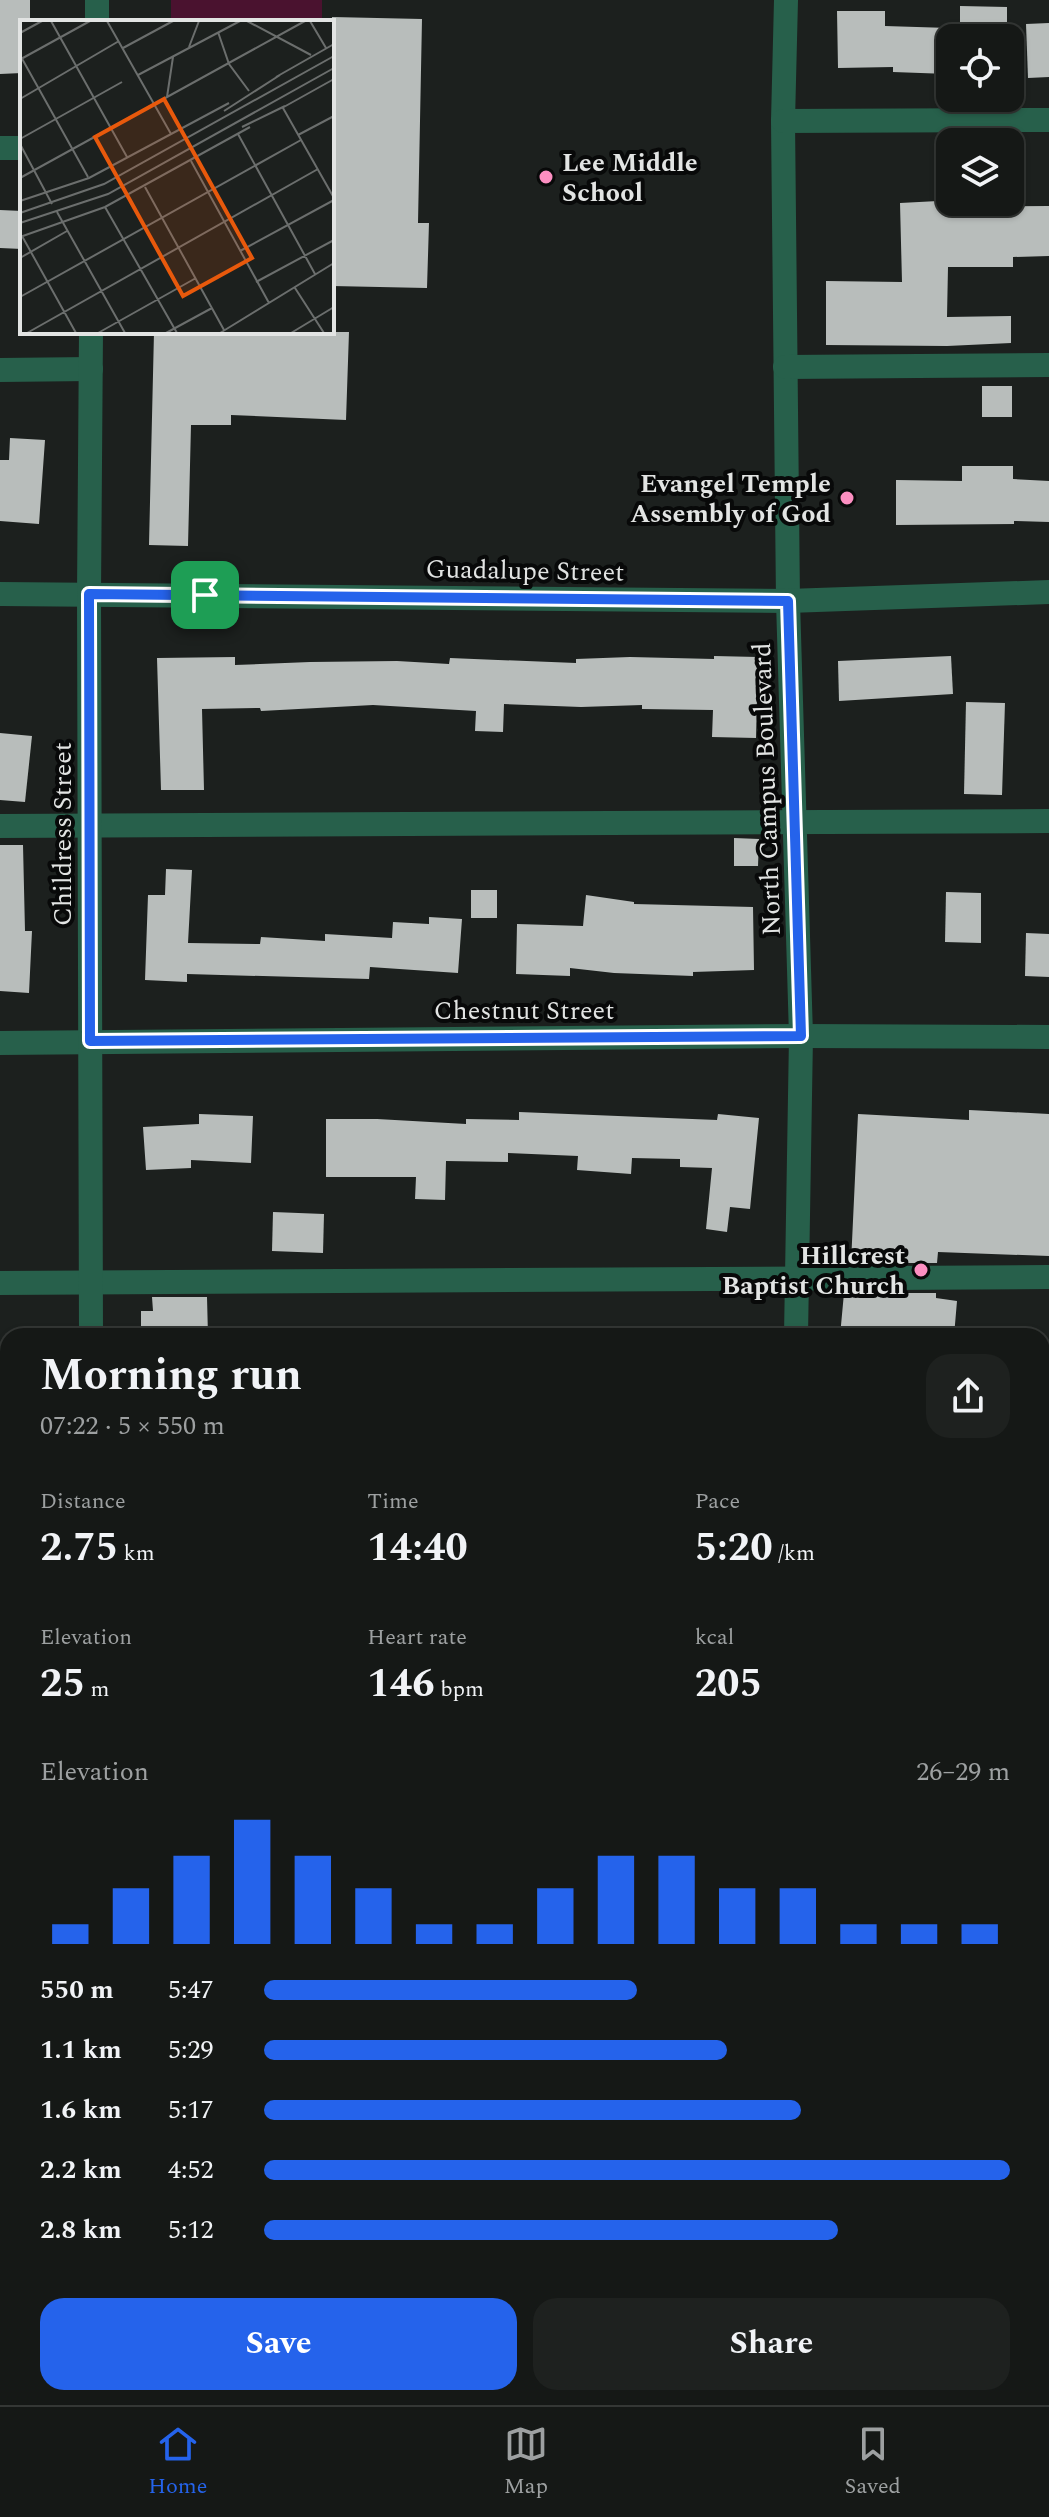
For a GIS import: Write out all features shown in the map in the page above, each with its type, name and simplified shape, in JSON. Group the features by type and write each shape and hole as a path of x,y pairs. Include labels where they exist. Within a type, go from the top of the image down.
{"street":[{"name":"North Campus Boulevard","path":"786,0 783,121 788,601 801,1036 796,1328"},
{"path":"783,121 1049,120"},
{"name":"Childress Street","path":"91,334 91,1328"},
{"path":"785,367 1049,365"},
{"path":"0,370 91,369"},
{"name":"Guadalupe Street","path":"0,594 788,601 1049,592"},
{"path":"0,826 1049,821"},
{"name":"Chestnut Street","path":"0,1043 801,1036 1049,1037"},
{"path":"0,1283 1049,1277"}],"shaded area":[{"path":"171,0 322,0 322,20 171,20"}],"building":[{"path":"0,0 30,0 30,20 20,20 20,73 0,74"},
{"path":"960,6 1007,7 1007,24 960,24"},
{"path":"837,11 885,11 885,26 936,28 936,74 893,72 893,67 838,68"},
{"path":"332,17 422,19 418,223 429,223 427,288 334,286"},
{"path":"1049,23 1049,77 1028,78 1026,24"},
{"path":"936,201 936,216 1024,216 1024,206 1049,206 1049,256 1013,257 1013,267 948,267 947,317 1011,316 1011,343 826,345 826,281 902,282 900,203"},
{"path":"0,210 20,211 20,249 0,248"},
{"path":"349,332 346,420 231,415 231,425 191,425 188,546 149,545 154,334"},
{"path":"982,386 1012,386 1012,417 982,417"},
{"path":"10,438 45,440 39,524 0,521 0,460 9,460"},
{"path":"962,466 1013,466 1013,479 1049,481 1049,522 896,525 896,480 962,481"},
{"path":"714,656 758,657 756,738 712,737 713,710 642,709 642,705 581,707 504,704 503,732 475,731 476,711 373,705 261,711 260,708 202,709 204,790 161,790 157,658 235,657 235,665 397,661 449,664 450,658 576,663 576,659 714,659"},
{"path":"951,656 953,694 839,701 838,661"},
{"path":"966,702 1005,703 1002,795 964,794"},
{"path":"0,733 32,736 25,802 0,800"},
{"path":"734,838 759,839 758,866 734,866"},
{"path":"0,845 23,845 25,931 32,931 29,993 0,991"},
{"path":"166,869 192,870 188,943 260,944 261,937 325,941 325,934 392,938 393,922 429,924 429,917 462,919 458,973 370,967 369,979 187,974 187,982 145,980 148,895 165,895"},
{"path":"471,890 497,890 497,918 471,918"},
{"path":"946,892 981,893 981,943 945,942"},
{"path":"586,895 634,904 753,907 754,970 693,972 693,976 570,968 570,976 516,974 517,924 583,926"},
{"path":"1026,933 1049,934 1049,977 1025,976"},
{"path":"969,1110 1049,1114 1049,1256 938,1252 937,1263 851,1263 858,1114 969,1120"},
{"path":"519,1112 717,1120 718,1114 759,1118 750,1209 730,1207 727,1232 706,1229 712,1168 680,1167 680,1159 632,1158 631,1174 577,1170 578,1156 508,1153 508,1162 446,1161 445,1200 415,1199 416,1177 326,1177 326,1119 466,1124 466,1119 519,1120"},
{"path":"199,1114 253,1116 251,1163 191,1160 191,1168 146,1170 143,1127 199,1124"},
{"path":"273,1212 324,1214 323,1253 272,1251"},
{"path":"844,1293 936,1293 936,1298 957,1301 955,1328 841,1328"},
{"path":"152,1297 207,1297 208,1328 141,1328 141,1311 153,1311"}],"place":[{"name":"Lee Middle School","path":"546,177"},
{"name":"Evangel Temple Assembly of God","path":"847,498"},
{"name":"Hillcrest Baptist Church","path":"921,1270"}],"route":[{"path":"89,594 205,595 788,601 801,1036 90,1041 89,594"}]}
